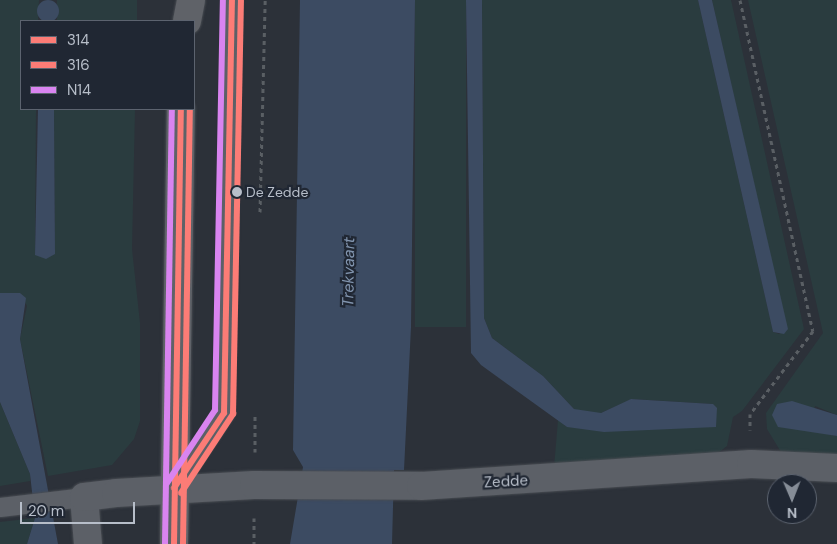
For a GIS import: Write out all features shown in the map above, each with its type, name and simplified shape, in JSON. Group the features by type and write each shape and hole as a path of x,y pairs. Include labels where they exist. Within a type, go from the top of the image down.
{"main road":[{"path":"176,0 179,20"},
{"path":"187,20 192,0"},
{"path":"174,544 181,110"}],"street":[{"name":"Zedde","path":"73,498 174,488 278,485 421,486 751,464 837,468"},
{"path":"73,498 88,544"}],"lane":[{"path":"174,488 224,413 232,0"},
{"path":"9,506 73,498"}],"path":[{"path":"740,0 813,331 750,414 751,464"}],"shaded area":[{"path":"0,0 39,0 38,20 20,20 20,110 36,110 35,254 55,254 54,110 135,110 132,249 140,323 140,421 134,439 112,465 48,476 20,339 27,306 20,293 0,293"},
{"path":"57,0 137,0 137,20 57,20"},
{"path":"415,0 466,0 466,327 415,327"},
{"path":"482,0 698,0 773,332 779,334 787,328 712,0 731,0 804,329 742,411 733,417 727,446 718,453 554,468 558,420 567,427 713,404 632,399 601,413 586,413 574,409 543,376 492,338 484,318"},
{"path":"748,0 837,0 837,415 815,406 812,431 837,436 837,458 781,452 767,429 766,413 823,333"},
{"path":"0,402 30,474 30,481 0,486"},
{"path":"35,518 27,544 0,544 0,522"}],"water":[{"path":"48,0 56,3 59,11 56,19 40,19 37,11 40,3"},
{"name":"Trekvaart","path":"300,0 415,0 411,327 404,470 394,470 392,544 290,544 303,467 293,450"},
{"path":"466,0 482,0 484,318 492,338 543,376 574,409 601,413 631,399 713,404 717,408 716,427 604,432 567,427 481,365 471,353"},
{"path":"698,0 712,0 788,329 784,334 773,332"},
{"path":"38,110 54,110 55,254 46,259 35,255"},
{"path":"0,293 20,293 26,298 20,339 58,544 27,544 35,518 30,474 0,402"},
{"path":"792,401 837,415 837,436 778,427 772,415 777,404"}],"transit line":[{"name":"N14","path":"167,483 215,410 223,0"},
{"name":"314","path":"174,488 224,413 232,0"},
{"name":"316","path":"181,493 233,414 241,0"},
{"name":"N14","path":"165,544 172,110"},
{"name":"314","path":"174,544 181,110"},
{"name":"316","path":"183,544 190,110"}],"place":[{"name":"De Zedde","path":"237,192"}]}
